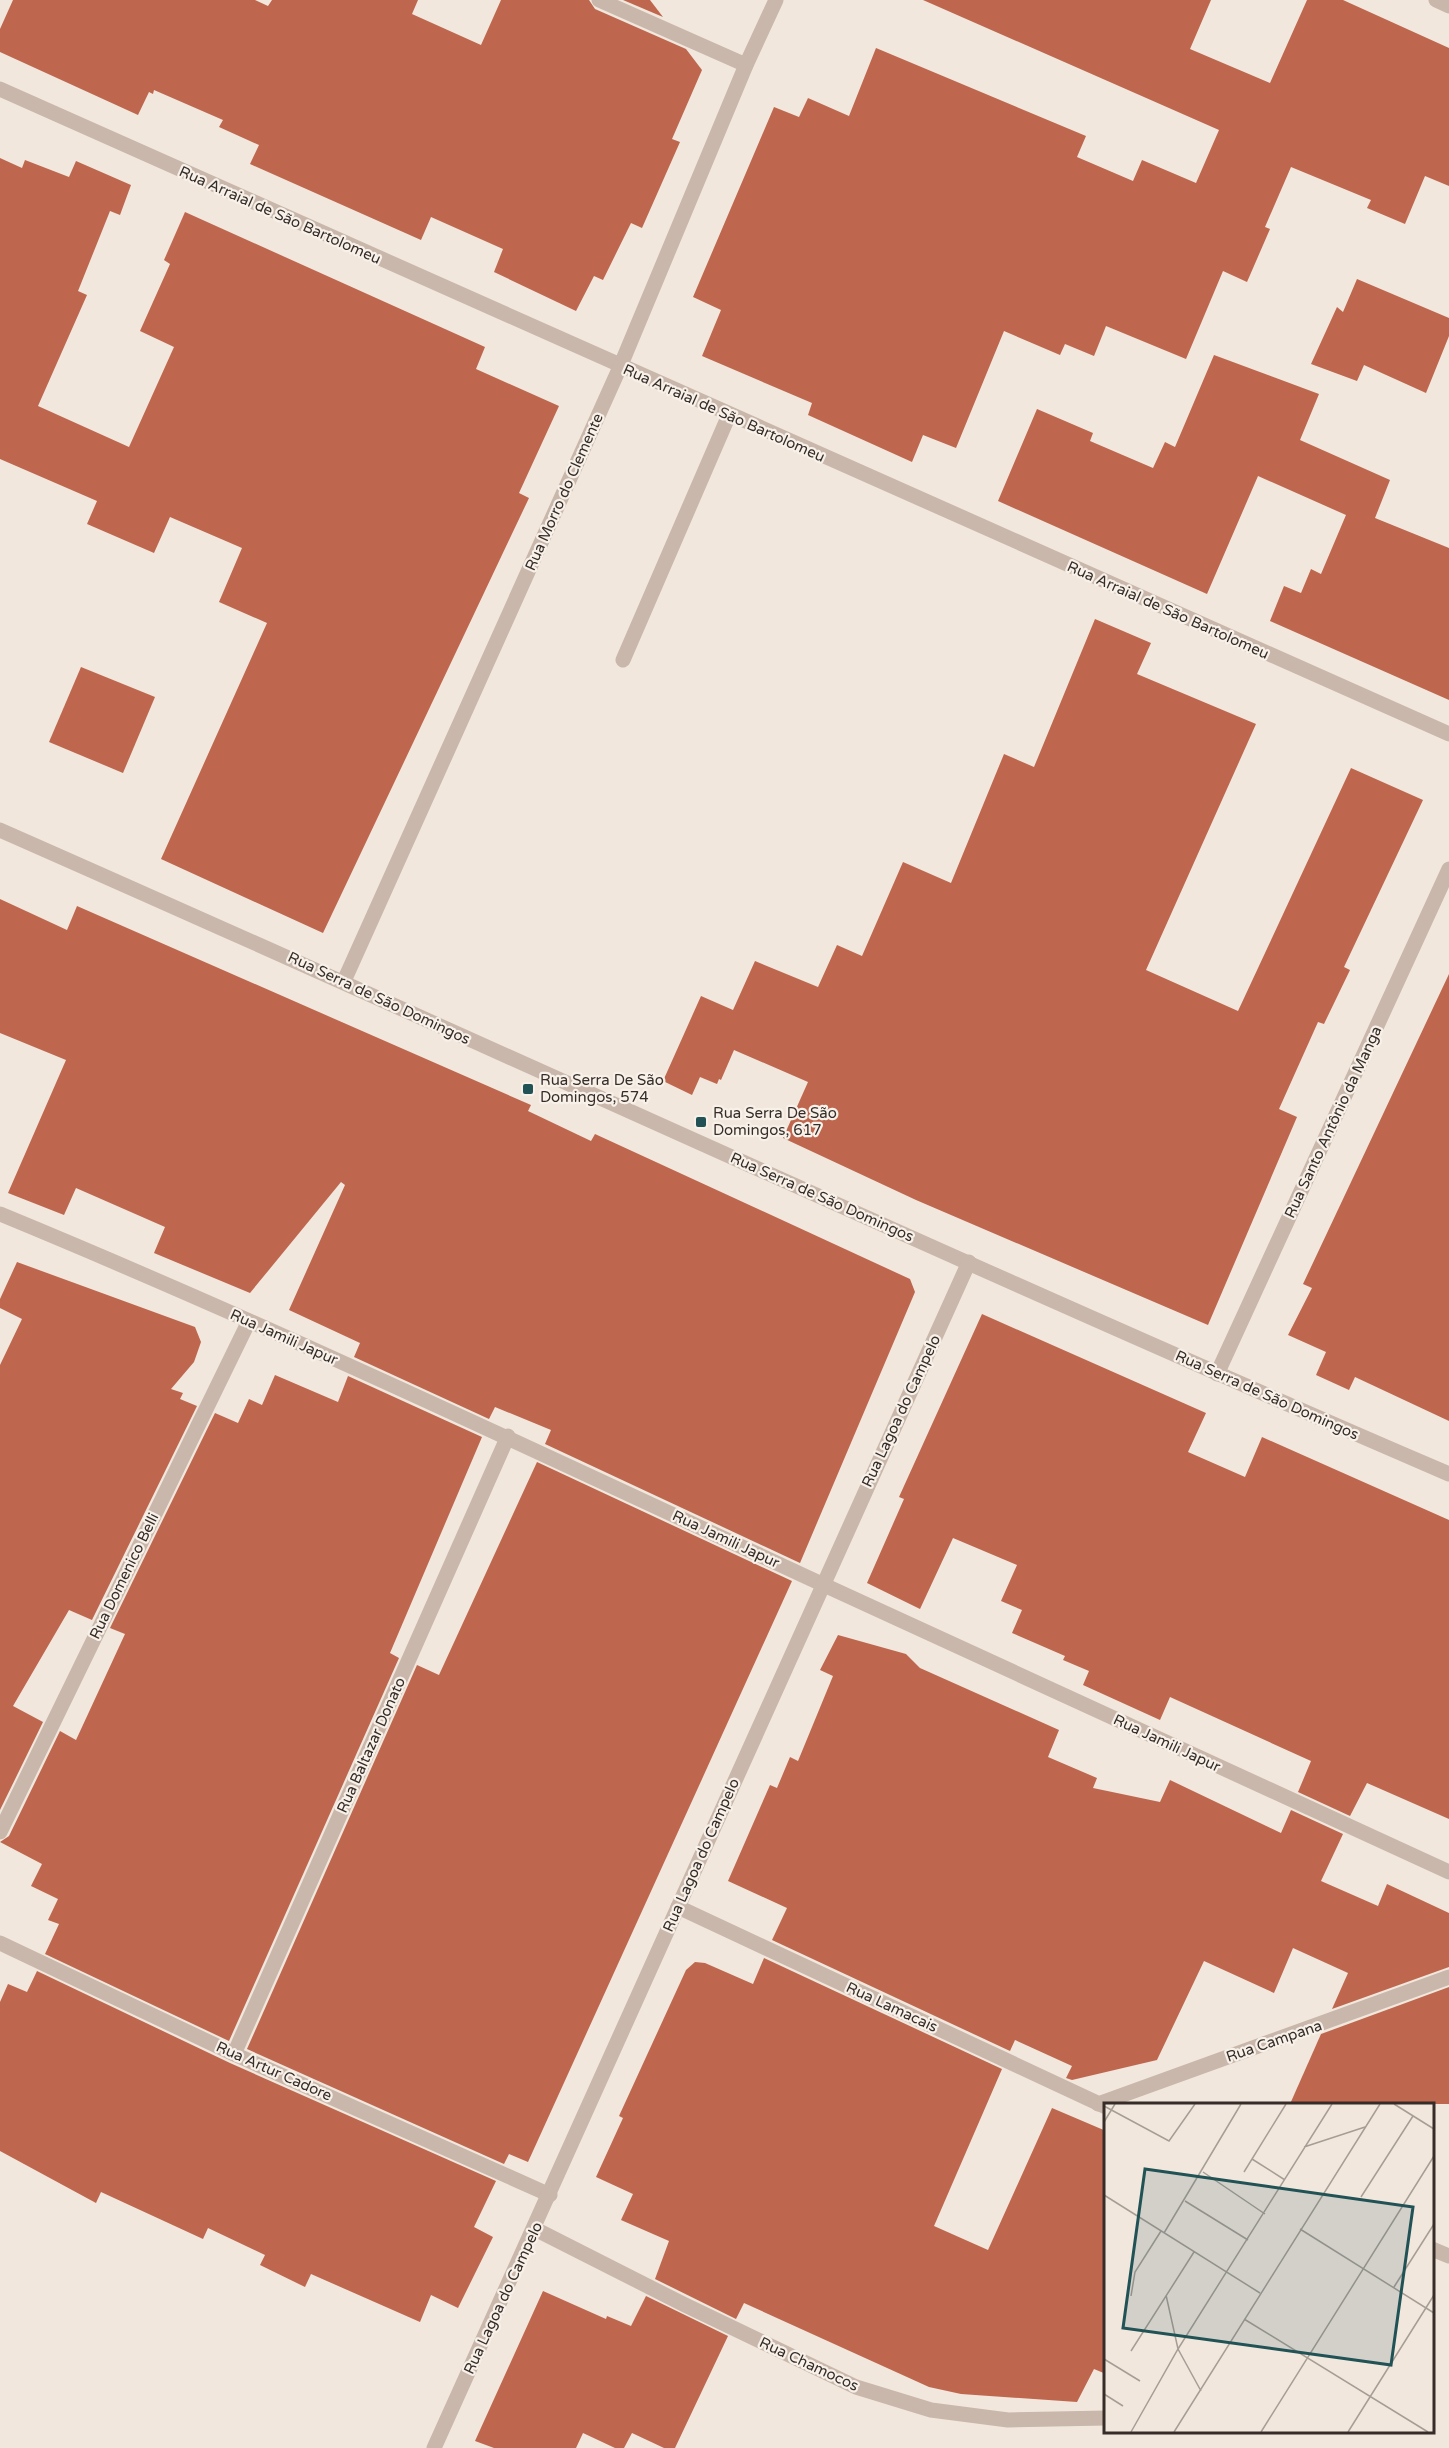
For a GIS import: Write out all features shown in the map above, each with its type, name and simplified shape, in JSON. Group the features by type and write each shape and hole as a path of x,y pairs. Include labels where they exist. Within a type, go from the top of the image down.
{"street":[{"path":"599,0 746,65"},
{"name":"Rua Morro do Clemente","path":"344,981 620,367 746,65 776,0"},
{"path":"1436,0 1449,6"},
{"name":"Rua Arraial de São Bartolomeu","path":"0,89 620,367 1449,734"},
{"path":"623,660 729,415"},
{"name":"Rua Serra de São Domingos","path":"0,830 344,981 671,1131 1217,1374 1449,1474"},
{"name":"Rua Santo Antônio da Manga","path":"1217,1374 1449,869"},
{"name":"Rua Jamili Japur","path":"0,1214 508,1436 821,1584 1449,1872"},
{"name":"Rua Lagoa do Campelo","path":"434,2448 535,2229 821,1584 969,1262"},
{"name":"Rua Domenico Belli","path":"0,1832 249,1321"},
{"name":"Rua Baltazar Donato","path":"234,2054 508,1436"},
{"name":"Rua Lamacais","path":"678,1907 1102,2106"},
{"name":"Rua Artur Cadore","path":"0,1943 234,2054 550,2195"},
{"name":"Rua Campana","path":"1110,2103 1449,1977"},
{"name":"Rua Chamocos","path":"535,2229 683,2304 856,2387 931,2410 1008,2420 1104,2418"},
{"path":"1434,2250 1449,2256"}],"building":[{"path":"13,0 255,0 268,6 272,0 418,0 412,14 481,45 501,0 589,0 595,9 686,49 702,70 672,139 680,142 642,228 631,223 603,280 594,276 576,311 494,272 503,249 431,217 421,240 250,164 259,145 219,127 223,120 154,90 153,94 149,92 138,115 0,52 0,29"},
{"path":"623,0 650,0 663,17"},
{"path":"923,0 1211,0 1190,49 1270,83 1307,0 1343,0 1449,48 1449,186 1425,176 1405,224 1367,208 1371,200 1291,167 1265,227 1270,229 1247,282 1223,271 1186,359 1106,326 1094,356 1065,344 1060,355 1004,331 956,448 923,435 912,462 808,415 812,403 702,356 721,310 693,297 774,107 799,117 808,98 849,116 876,48 1086,136 1077,157 1133,181 1142,160 1196,183 1219,130"},
{"path":"0,158 22,168 25,160 69,177 76,161 131,185 120,215 110,211 78,291 87,295 38,406 129,447 174,347 140,331 170,264 164,260 185,212 485,347 476,369 559,406 519,493 529,498 323,933 161,859 267,623 219,602 242,548 170,517 154,553 87,524 97,501 0,459"},
{"path":"1357,279 1449,318 1449,336 1426,393 1364,365 1357,381 1311,364 1337,307 1343,312"},
{"path":"1214,355 1319,394 1300,440 1390,480 1375,518 1449,548 1449,700 1270,621 1284,586 1301,593 1311,569 1321,574 1346,515 1258,476 1207,594 998,501 1037,409 1093,433 1090,441 1153,468 1165,442 1175,447"},
{"path":"1095,619 1151,643 1137,674 1256,724 1146,970 1238,1011 1351,768 1423,800 1344,967 1350,970 1324,1024 1318,1022 1279,1109 1297,1117 1208,1325 916,1200 783,1138 808,1082 734,1050 721,1080 719,1079 717,1084 700,1077 692,1095 663,1081 701,996 733,1010 755,961 818,987 837,945 862,956 903,862 951,883 1004,754 1034,767"},
{"path":"81,667 155,697 123,773 49,742"},
{"path":"0,899 67,930 77,906 531,1105 528,1111 591,1141 595,1134 910,1279 915,1292 800,1563 545,1444 551,1430 495,1407 489,1419 354,1357 360,1343 289,1310 345,1185 341,1182 250,1293 154,1253 165,1227 76,1188 64,1215 8,1193 66,1060 0,1033"},
{"path":"1449,974 1449,1421 1355,1377 1349,1390 1316,1375 1326,1352 1288,1335 1312,1288 1303,1284"},
{"path":"17,1262 195,1327 201,1342 194,1362 171,1389 183,1393 180,1399 197,1406 92,1620 69,1610 13,1706 43,1722 0,1810 0,1365 22,1319 0,1308 0,1299"},
{"path":"982,1314 1206,1413 1188,1452 1245,1477 1262,1437 1449,1520 1449,1819 1367,1783 1350,1816 1298,1792 1311,1761 1170,1697 1160,1720 1083,1685 1089,1671 1063,1660 1065,1656 1012,1633 1022,1610 1001,1601 1017,1565 953,1538 920,1609 867,1583 904,1499 899,1497"},
{"path":"275,1375 338,1402 348,1376 482,1437 390,1653 399,1658 229,2041 45,1954 59,1924 48,1920 58,1899 31,1886 42,1864 0,1842 9,1836 60,1731 76,1740 125,1634 110,1628 215,1413 238,1423 249,1399 262,1405"},
{"path":"537,1462 792,1581 528,2162 509,2154 504,2164 247,2049 417,1665 439,1675"},
{"path":"838,1635 906,1654 920,1668 1059,1730 1048,1757 1097,1778 1093,1788 1160,1802 1170,1780 1281,1833 1291,1810 1343,1834 1321,1881 1378,1906 1387,1884 1449,1913 1449,1967 1332,2009 1348,1973 1293,1948 1274,1993 1204,1961 1157,2060 1072,2080 1066,2078 1072,2066 1015,2040 1010,2051 772,1940 787,1908 728,1881 770,1785 777,1788 790,1757 798,1761 833,1676 820,1670"},
{"path":"764,1958 1002,2069 934,2226 988,2250 1052,2108 1104,2130 1104,2373 1094,2369 1077,2402 961,2394 929,2387 744,2303 736,2319 655,2279 669,2241 621,2220 633,2194 596,2177 623,2118 619,2116 686,1970 695,1962 705,1963 753,1984"},
{"path":"37,1971 230,2063 496,2181 474,2227 493,2237 458,2308 431,2295 420,2322 311,2274 305,2287 260,2265 265,2255 208,2228 203,2239 101,2192 96,2203 0,2151 0,2002 8,1984 27,1992"},
{"path":"1449,1987 1449,2104 1290,2103 1321,2034"},
{"path":"543,2291 606,2319 607,2316 631,2326 646,2296 728,2336 675,2448 664,2448 632,2433 624,2448 615,2448 583,2433 576,2448 494,2448 475,2441"}],"place":[{"name":"Rua Serra De São Domingos, 574","path":"528,1089"},
{"name":"Rua Serra De São Domingos, 617","path":"701,1122"}]}
